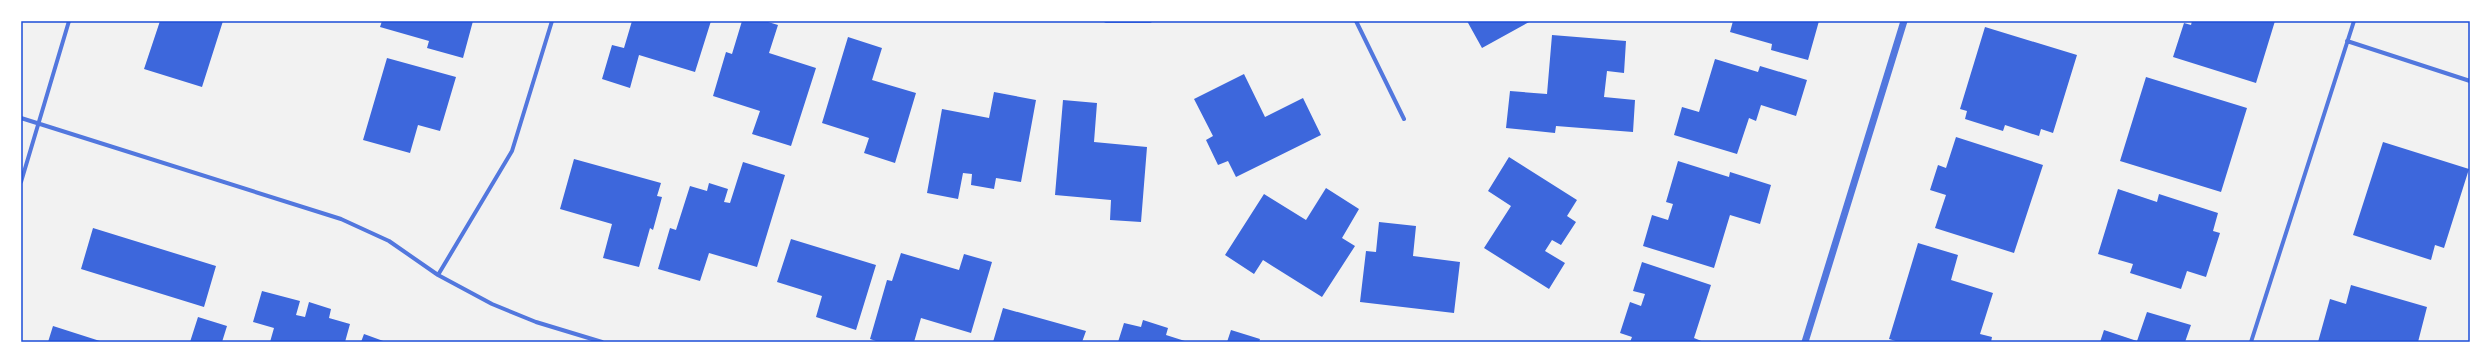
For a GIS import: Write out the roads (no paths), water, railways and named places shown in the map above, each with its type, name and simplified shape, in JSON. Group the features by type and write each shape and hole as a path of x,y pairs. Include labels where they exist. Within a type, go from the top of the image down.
{"street":[{"path":"21,182 69,21"},
{"path":"438,275 512,150 552,21"},
{"path":"1106,21 1150,21"},
{"path":"1356,21 1404,119"},
{"path":"1805,342 1904,21"},
{"path":"2251,342 2354,21"},
{"path":"2347,41 2470,81"},
{"path":"21,118 341,219 389,241 438,275 492,304 536,322 602,342"}]}
